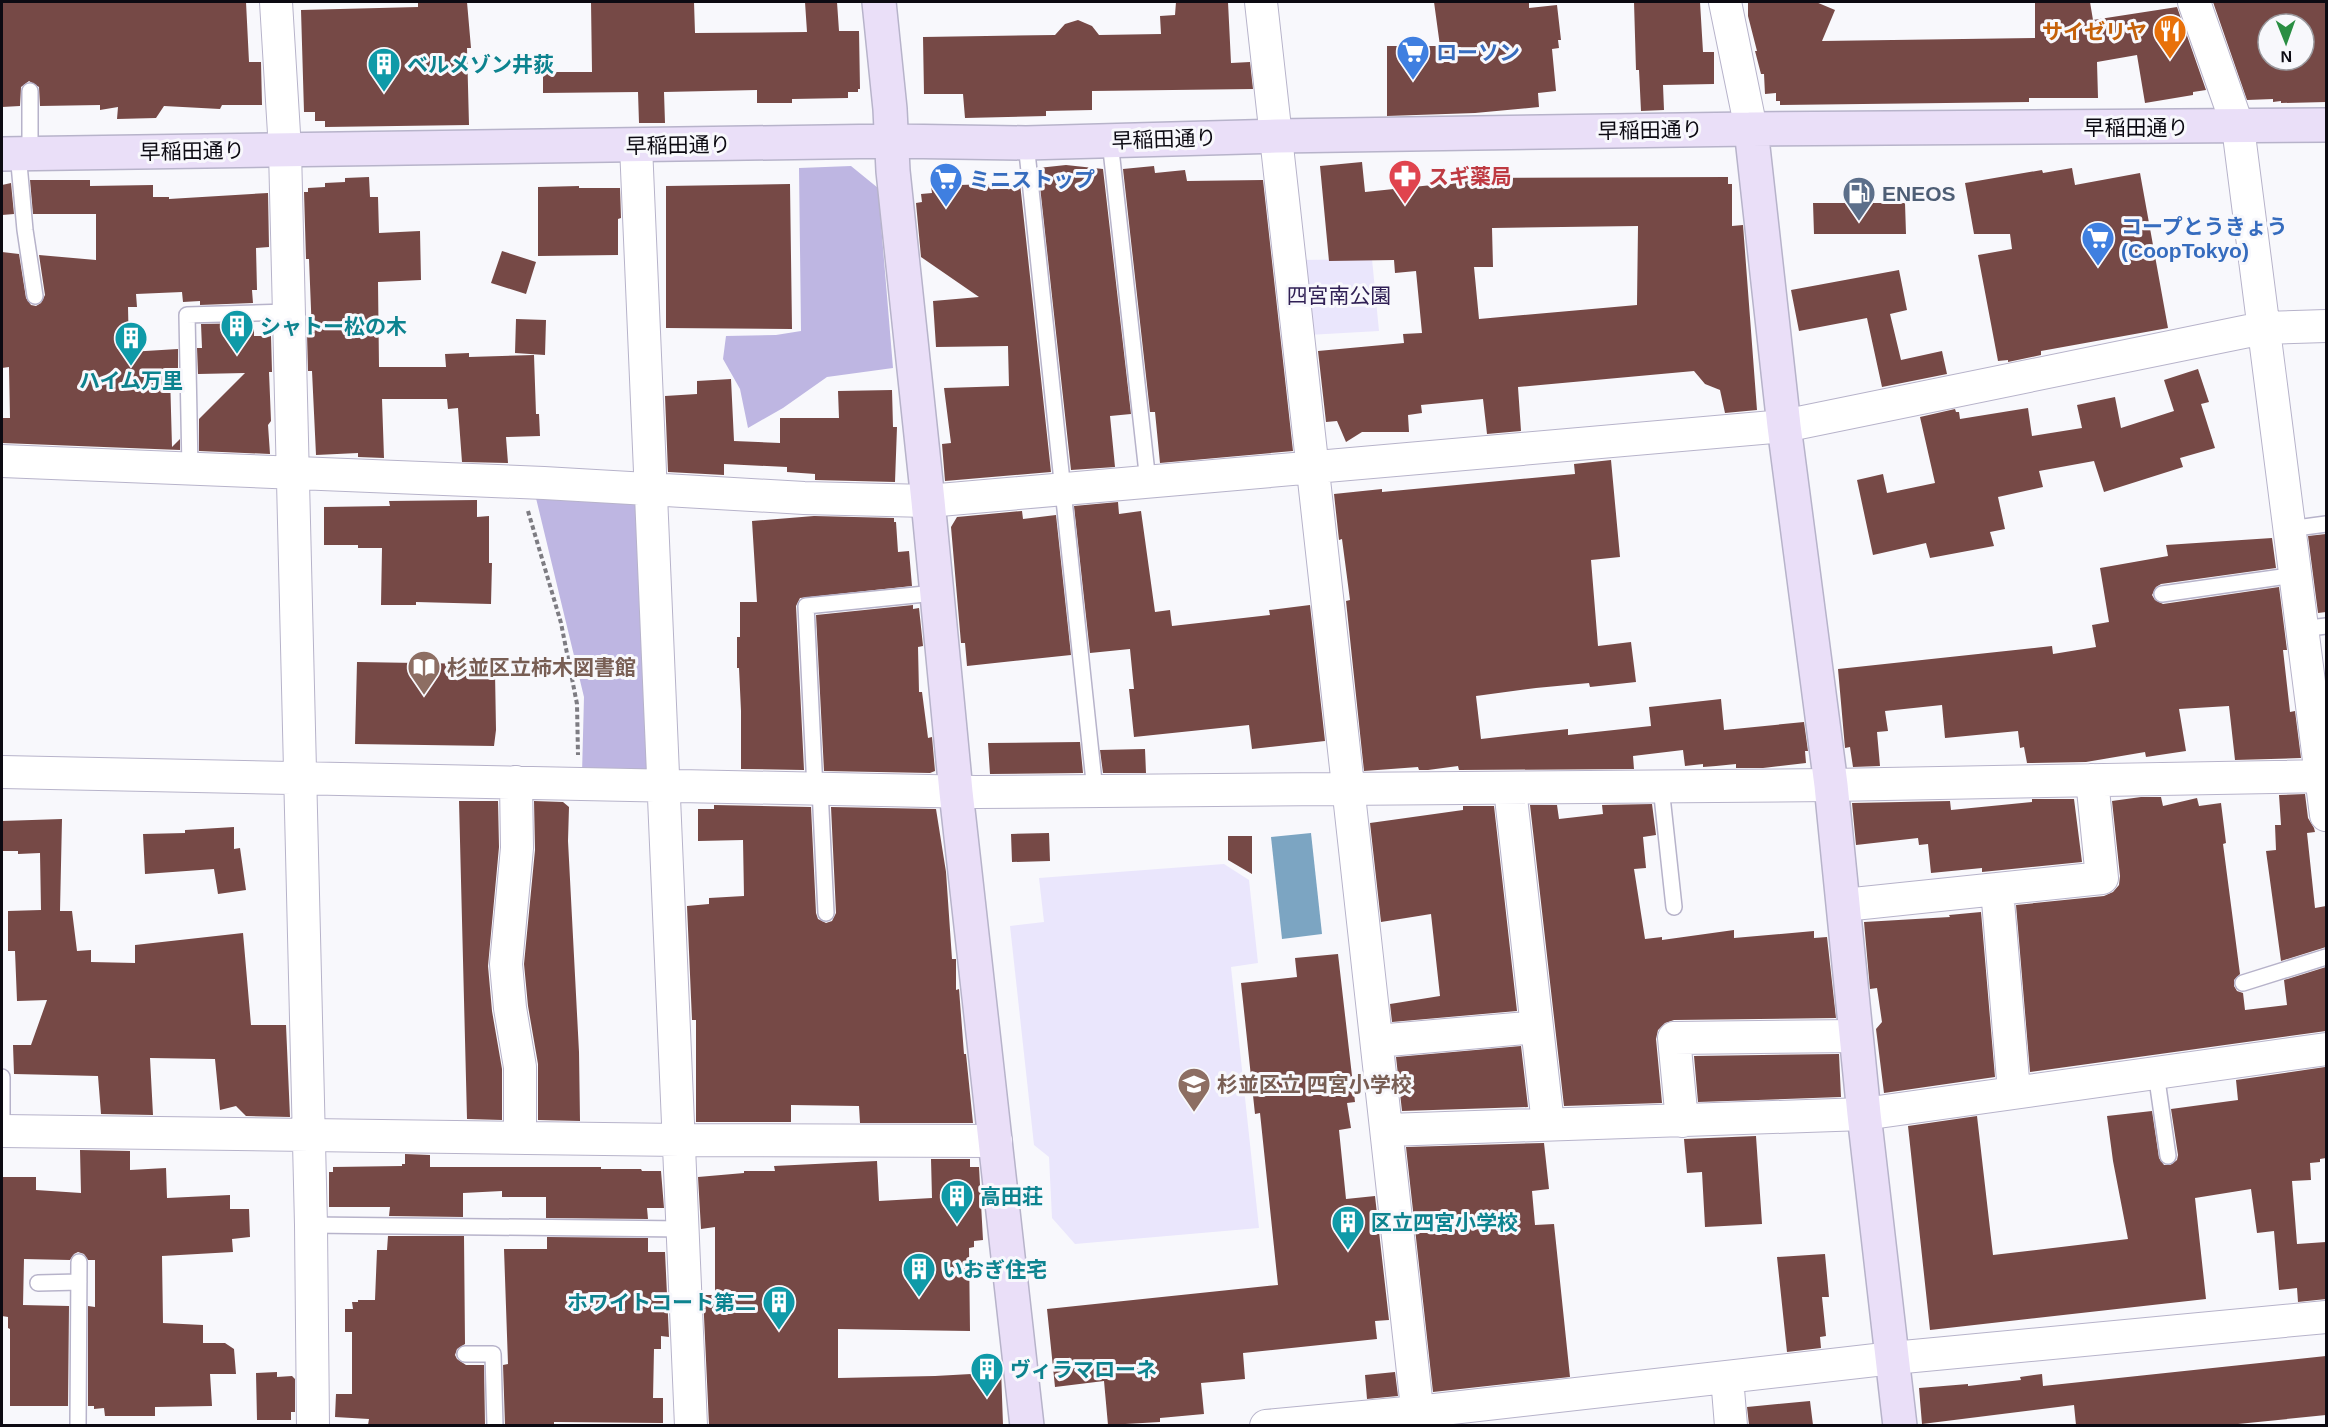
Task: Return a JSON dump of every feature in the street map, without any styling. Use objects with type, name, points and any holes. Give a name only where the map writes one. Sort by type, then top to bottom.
[{"type":"street","points":[[276,2],[285,150],[311,1225],[313,1425]]},
{"type":"street","points":[[879,2],[892,141],[892,171],[928,501],[935,593],[1026,1425]]},
{"type":"street","points":[[1261,2],[1418,1418]]},
{"type":"street","points":[[1725,2],[1751,129],[1784,426],[1831,785],[1864,1114],[1900,1425]]},
{"type":"street","points":[[2194,2],[2238,127],[2295,575],[2314,628],[2326,814]]},
{"type":"street","name":"早稲田通り","points":[[16,154],[892,141],[1026,143],[1277,136],[1751,129],[2326,125]]},
{"type":"street","points":[[636,146],[692,1425]]},
{"type":"street","points":[[2,461],[651,488],[804,498],[928,501],[1784,426],[2263,328],[2326,326]]},
{"type":"street","points":[[2,772],[956,792],[1349,791],[2324,777]]},
{"type":"street","points":[[1844,905],[2102,878],[2092,780]]},
{"type":"street","points":[[516,782],[517,848],[506,964],[510,1008],[520,1067],[520,1137]]},
{"type":"street","points":[[1510,789],[1548,1124]]},
{"type":"street","points":[[1997,889],[2014,1092]]},
{"type":"street","points":[[1377,1041],[1537,1027]]},
{"type":"street","points":[[1682,1120],[1674,1038],[1856,1036]]},
{"type":"street","points":[[1387,1130],[1864,1114],[2326,1049]]},
{"type":"street","points":[[2,1131],[680,1140],[996,1141]]},
{"type":"street","points":[[1266,1425],[1418,1418],[1727,1377],[1893,1358],[2326,1317]]},
{"type":"street","points":[[1727,1377],[1731,1425]]},
{"type":"lane","points":[[30,91],[16,154],[35,296]]},
{"type":"lane","points":[[1110,141],[1148,482]]},
{"type":"lane","points":[[1026,143],[1095,791]]},
{"type":"lane","points":[[190,469],[187,315],[288,312]]},
{"type":"lane","points":[[2289,529],[2326,524]]},
{"type":"lane","points":[[2162,594],[2295,575]]},
{"type":"lane","points":[[826,913],[806,606],[935,593]]},
{"type":"lane","points":[[1661,787],[1674,907]]},
{"type":"lane","points":[[2243,982],[2326,957]]},
{"type":"lane","points":[[2156,1073],[2168,1156]]},
{"type":"lane","points":[[2,1077],[2,1131]]},
{"type":"lane","points":[[311,1225],[683,1229]]},
{"type":"lane","points":[[78,1425],[80,1262]]},
{"type":"lane","points":[[38,1283],[80,1282]]},
{"type":"lane","points":[[465,1354],[493,1354],[495,1425]]},
{"type":"path","points":[[519,482],[561,623],[578,704],[578,784]]},
{"type":"green space","name":"四宮南公園","points":[[1372,259],[1379,331],[1308,335],[1299,260]]},
{"type":"green space","points":[[1224,864],[1249,880],[1258,963],[1231,967],[1259,1228],[1075,1244],[1052,1218],[1049,1157],[1034,1145],[1010,926],[1044,922],[1039,878]]},
{"type":"shaded area","points":[[851,166],[878,188],[893,368],[827,377],[783,408],[748,428],[740,389],[723,359],[726,336],[776,335],[801,331],[799,168]]},
{"type":"shaded area","points":[[535,494],[631,500],[636,507],[648,776],[582,774],[584,697]]},
{"type":"water","points":[[1311,833],[1322,934],[1282,939],[1271,837]]},
{"type":"building","points":[[2,2],[246,2],[249,62],[261,62],[262,105],[222,105],[220,109],[164,106],[156,118],[117,119],[118,107],[100,110],[100,105],[40,106],[39,87],[29,81],[21,87],[20,106],[2,107]]},
{"type":"building","points":[[418,2],[467,2],[471,48],[467,48],[469,125],[325,127],[325,121],[315,121],[315,112],[304,112],[301,10],[418,7]]},
{"type":"building","points":[[591,2],[694,2],[695,33],[807,32],[805,2],[837,2],[839,31],[859,31],[860,89],[858,92],[848,92],[848,98],[792,99],[792,103],[757,103],[757,90],[664,92],[665,123],[639,123],[638,92],[543,93],[543,72],[592,72]]},
{"type":"building","points":[[1176,2],[1228,2],[1231,63],[1250,62],[1253,89],[1092,91],[1092,110],[1046,111],[1046,116],[965,118],[963,94],[924,94],[923,37],[1055,35],[1065,24],[1078,20],[1092,26],[1099,35],[1161,34],[1160,16],[1175,15]]},
{"type":"building","points":[[1434,2],[1529,2],[1529,8],[1557,5],[1561,40],[1558,40],[1559,48],[1552,49],[1556,91],[1538,93],[1539,107],[1475,113],[1387,116],[1387,46],[1440,46]]},
{"type":"building","points":[[1634,2],[1700,2],[1703,52],[1714,52],[1714,84],[1663,85],[1664,110],[1641,111],[1639,70],[1636,70]]},
{"type":"building","points":[[1748,2],[1816,2],[1835,10],[1822,41],[2035,38],[2035,2],[2090,2],[2093,20],[2177,7],[2206,90],[2193,92],[2193,95],[2145,103],[2137,55],[2097,62],[2098,98],[2029,98],[2029,102],[1780,105],[1780,101],[1776,101],[1776,93],[1765,94],[1764,74],[1761,74],[1755,51],[1757,51],[1748,16]]},
{"type":"building","points":[[2213,2],[2325,2],[2326,102],[2281,103],[2281,101],[2273,102],[2273,99],[2247,100]]},
{"type":"building","points":[[1362,162],[1365,192],[1461,182],[1461,178],[1728,177],[1728,184],[1732,184],[1732,226],[1743,225],[1757,410],[1725,413],[1720,390],[1705,384],[1694,371],[1518,387],[1521,431],[1487,434],[1483,399],[1421,405],[1422,413],[1408,415],[1409,432],[1362,432],[1346,442],[1337,421],[1326,422],[1318,351],[1404,343],[1403,334],[1422,333],[1416,271],[1395,273],[1394,260],[1329,261],[1320,166]],"holes":[[[1638,226],[1637,305],[1479,319],[1474,267],[1493,267],[1492,228]]]},
{"type":"building","points":[[1066,165],[1103,169],[1131,414],[1110,416],[1115,467],[1071,470],[1038,168]]},
{"type":"building","points":[[1154,166],[1155,173],[1185,170],[1187,181],[1263,180],[1293,451],[1160,463],[1155,412],[1150,412],[1123,169]]},
{"type":"building","points":[[2072,168],[2075,185],[2140,173],[2168,328],[2041,351],[2041,355],[2008,362],[2008,360],[1998,361],[1978,255],[2012,249],[2010,234],[1974,234],[1965,183],[2042,170],[2043,173]]},
{"type":"building","points":[[369,177],[370,197],[378,197],[379,233],[420,231],[421,280],[378,282],[379,367],[446,367],[445,354],[469,353],[469,357],[534,355],[536,414],[539,414],[540,436],[506,437],[508,463],[462,462],[458,408],[448,409],[447,399],[382,399],[384,458],[358,457],[358,453],[316,455],[312,371],[308,371],[307,334],[312,334],[304,192],[308,192],[308,188],[325,187],[325,183],[345,182],[345,178]]},
{"type":"building","points":[[30,180],[90,180],[90,186],[153,185],[153,197],[169,197],[169,199],[268,193],[269,247],[256,248],[257,290],[252,290],[253,303],[200,305],[200,301],[183,302],[182,292],[136,294],[137,307],[128,307],[129,352],[178,349],[178,375],[170,375],[172,447],[180,439],[180,450],[2,443],[2,418],[10,418],[9,367],[2,368],[2,252],[19,254],[26,298],[31,305],[36,306],[41,303],[45,295],[39,255],[96,260],[96,214],[33,214]]},
{"type":"building","points":[[11,183],[14,214],[2,215],[2,185]]},
{"type":"building","points":[[1020,183],[1051,472],[945,481],[942,444],[951,443],[944,388],[1009,386],[1008,346],[936,347],[933,301],[979,297],[921,257],[916,203],[922,202],[921,194],[932,193],[931,186]]},
{"type":"building","points":[[790,184],[792,329],[666,328],[666,186]]},
{"type":"building","points":[[579,186],[579,188],[620,188],[621,218],[618,219],[618,255],[538,256],[538,187]]},
{"type":"building","points":[[1813,203],[1905,203],[1906,234],[1814,234]]},
{"type":"building","points":[[502,251],[536,262],[526,294],[491,283]]},
{"type":"building","points":[[1899,270],[1907,310],[1890,314],[1901,360],[1942,351],[1947,374],[1882,387],[1867,318],[1799,331],[1791,290]]},
{"type":"building","points":[[516,319],[546,320],[545,355],[515,353]]},
{"type":"building","points":[[254,323],[254,336],[271,336],[272,372],[269,372],[271,421],[268,425],[270,454],[199,451],[199,419],[245,373],[198,374],[197,348],[202,348],[201,324]]},
{"type":"building","points":[[2198,369],[2209,402],[2201,404],[2215,448],[2180,458],[2183,467],[2104,492],[2094,461],[2039,471],[2043,487],[1998,497],[2005,529],[1990,532],[1994,546],[1930,558],[1926,543],[1873,555],[1857,480],[1883,474],[1887,493],[1935,483],[1920,417],[1955,409],[1959,412],[1960,419],[2028,408],[2032,436],[2082,428],[2077,405],[2115,397],[2121,428],[2174,411],[2164,380]]},
{"type":"building","points":[[731,379],[734,441],[780,443],[780,418],[839,418],[838,391],[892,390],[893,427],[897,427],[895,482],[815,480],[815,474],[787,472],[787,467],[724,464],[724,475],[668,472],[665,396],[697,394],[697,381]]},
{"type":"building","points":[[1611,460],[1620,557],[1591,560],[1598,646],[1631,642],[1636,682],[1590,687],[1589,683],[1476,696],[1481,739],[1568,729],[1568,735],[1651,726],[1649,707],[1721,699],[1724,730],[1804,722],[1808,751],[1805,751],[1806,763],[1763,768],[1736,768],[1736,764],[1685,766],[1683,750],[1633,756],[1634,769],[1459,770],[1458,766],[1428,770],[1419,770],[1418,767],[1364,771],[1346,601],[1350,600],[1342,539],[1339,540],[1334,494],[1382,489],[1382,492],[1575,474],[1574,464]]},
{"type":"building","points":[[477,500],[477,517],[489,516],[489,563],[492,563],[491,604],[416,602],[416,605],[381,605],[382,548],[324,545],[324,507],[390,506],[389,501]]},
{"type":"building","points":[[1118,502],[1119,514],[1141,511],[1155,612],[1170,610],[1172,626],[1270,615],[1269,610],[1310,605],[1325,741],[1252,749],[1249,725],[1134,737],[1129,689],[1134,689],[1130,649],[1090,653],[1074,506]]},
{"type":"building","points":[[1022,511],[1023,519],[1056,515],[1071,655],[967,666],[965,643],[961,643],[951,527],[957,517]]},
{"type":"building","points":[[814,516],[894,518],[898,552],[909,551],[912,586],[800,598],[796,606],[804,770],[741,769],[737,637],[740,637],[740,602],[757,602],[752,521]]},
{"type":"building","points":[[2326,534],[2326,612],[2318,613],[2308,536]]},
{"type":"building","points":[[2272,538],[2276,568],[2161,584],[2156,587],[2152,595],[2155,600],[2163,604],[2279,587],[2287,650],[2283,650],[2290,712],[2295,711],[2301,758],[2235,760],[2229,706],[2179,709],[2186,751],[2146,757],[2145,752],[2086,762],[2027,763],[2024,747],[2020,748],[2018,731],[1945,738],[1942,705],[1885,711],[1888,731],[1877,732],[1880,766],[1853,767],[1850,747],[1845,748],[1838,669],[2052,646],[2053,654],[2096,647],[2092,625],[2109,622],[2100,568],[2168,556],[2166,545]]},
{"type":"building","points":[[913,605],[913,609],[919,608],[923,646],[918,647],[919,692],[922,692],[928,738],[932,737],[935,771],[930,773],[824,771],[816,615]]},
{"type":"building","points":[[357,662],[479,664],[479,672],[495,672],[494,746],[355,744]]},
{"type":"building","points":[[1080,742],[1083,773],[990,774],[988,743]]},
{"type":"building","points":[[1145,749],[1146,773],[1103,773],[1100,750]]},
{"type":"building","points":[[2305,794],[2308,818],[2315,832],[2307,833],[2315,908],[2326,906],[2326,947],[2281,961],[2266,851],[2276,850],[2275,825],[2281,825],[2279,795]]},
{"type":"building","points":[[2161,797],[2163,806],[2197,798],[2199,806],[2221,803],[2226,843],[2223,844],[2240,974],[2234,980],[2234,986],[2237,991],[2243,993],[2245,1010],[2287,1005],[2284,980],[2326,967],[2326,1031],[2030,1072],[2016,905],[2104,896],[2113,892],[2119,885],[2120,876],[2112,801]]},
{"type":"building","points":[[2032,799],[2074,799],[2082,862],[1982,872],[1982,868],[1931,873],[1928,844],[1919,845],[1918,838],[1856,845],[1852,803],[1950,801],[1951,810],[2032,802]]},
{"type":"building","points":[[459,801],[498,801],[499,847],[488,966],[492,1011],[502,1069],[502,1120],[467,1119]]},
{"type":"building","points":[[534,801],[563,802],[569,807],[568,841],[579,1052],[580,1121],[538,1120],[538,1064],[528,1006],[524,964],[535,850]]},
{"type":"building","points":[[1652,804],[1656,835],[1643,837],[1646,868],[1634,869],[1645,939],[1662,937],[1662,940],[1734,930],[1734,938],[1814,931],[1814,938],[1827,937],[1836,1018],[1674,1020],[1665,1023],[1658,1030],[1656,1039],[1662,1103],[1564,1106],[1530,805],[1557,805],[1559,819],[1603,814],[1602,805]]},
{"type":"building","points":[[714,805],[811,807],[816,913],[818,919],[826,923],[832,921],[836,913],[831,807],[936,809],[946,872],[952,959],[956,959],[956,990],[959,989],[973,1123],[860,1123],[859,1106],[791,1105],[791,1122],[696,1122],[696,1020],[692,1020],[687,906],[709,904],[709,898],[744,896],[743,840],[698,841],[698,809],[714,809]]},
{"type":"building","points":[[1463,806],[1494,806],[1517,1011],[1392,1022],[1390,1004],[1440,996],[1431,914],[1381,922],[1370,823],[1463,810]]},
{"type":"building","points":[[62,819],[60,911],[72,911],[77,951],[91,950],[91,962],[135,963],[135,945],[243,933],[251,1025],[286,1025],[290,1117],[246,1116],[236,1106],[220,1110],[215,1059],[150,1058],[153,1115],[101,1114],[98,1076],[14,1074],[13,1045],[31,1045],[47,1000],[17,1001],[15,951],[8,951],[8,911],[41,910],[40,853],[18,854],[18,851],[2,851],[2,821]]},
{"type":"building","points":[[234,827],[234,849],[240,848],[246,890],[218,894],[214,869],[145,874],[143,834],[185,833],[185,830]]},
{"type":"building","points":[[1049,833],[1050,861],[1012,862],[1011,834]]},
{"type":"building","points":[[1228,836],[1252,836],[1252,874],[1228,860]]},
{"type":"building","points":[[1981,912],[1995,1077],[1884,1093],[1876,1029],[1882,1022],[1877,988],[1870,989],[1864,922],[1950,917],[1949,915]]},
{"type":"building","points":[[1338,954],[1355,1102],[1347,1103],[1351,1128],[1339,1130],[1346,1199],[1375,1196],[1389,1320],[1375,1321],[1377,1339],[1243,1353],[1245,1379],[1201,1383],[1204,1414],[1160,1418],[1160,1422],[1108,1425],[1104,1381],[1055,1387],[1047,1309],[1278,1285],[1260,1113],[1255,1114],[1241,983],[1297,977],[1295,958]]},
{"type":"building","points":[[1521,1046],[1528,1107],[1402,1111],[1396,1057]]},
{"type":"building","points":[[1839,1054],[1841,1097],[1698,1102],[1694,1056]]},
{"type":"building","points":[[2325,1067],[2326,1158],[2320,1159],[2320,1162],[2310,1163],[2311,1180],[2292,1181],[2297,1244],[2326,1242],[2326,1299],[2298,1302],[2297,1288],[2279,1290],[2274,1231],[2257,1233],[2251,1189],[2195,1198],[2206,1299],[1930,1330],[1908,1126],[1977,1116],[1993,1255],[2128,1239],[2107,1116],[2152,1111],[2159,1158],[2164,1165],[2170,1165],[2177,1160],[2178,1155],[2171,1109],[2238,1100],[2236,1080]]},
{"type":"building","points":[[1756,1136],[1762,1224],[1705,1227],[1702,1172],[1687,1173],[1684,1139]]},
{"type":"building","points":[[1544,1143],[1549,1189],[1532,1191],[1535,1225],[1554,1224],[1570,1377],[1433,1392],[1406,1147]]},
{"type":"building","points":[[80,1150],[130,1151],[130,1170],[166,1168],[167,1198],[230,1195],[230,1209],[249,1209],[250,1237],[232,1239],[233,1252],[162,1256],[163,1323],[203,1325],[203,1343],[225,1343],[234,1349],[236,1374],[210,1374],[212,1406],[155,1407],[155,1416],[105,1416],[104,1408],[94,1409],[94,1406],[88,1406],[88,1306],[95,1307],[95,1260],[88,1260],[84,1254],[78,1252],[70,1260],[24,1259],[23,1305],[69,1306],[68,1406],[10,1406],[10,1329],[8,1328],[8,1317],[2,1316],[2,1177],[36,1177],[36,1190],[81,1193]]},
{"type":"building","points":[[405,1154],[430,1155],[430,1167],[601,1167],[601,1169],[661,1171],[664,1208],[647,1208],[648,1219],[546,1218],[546,1197],[502,1197],[502,1191],[463,1193],[463,1217],[389,1216],[390,1207],[329,1207],[329,1172],[333,1172],[333,1167],[402,1166],[405,1164]]},
{"type":"building","points":[[931,1159],[970,1159],[970,1167],[979,1167],[983,1240],[974,1241],[974,1247],[969,1248],[970,1331],[838,1329],[838,1378],[935,1376],[971,1374],[971,1370],[1001,1369],[1003,1425],[709,1425],[703,1295],[715,1295],[715,1227],[701,1229],[698,1177],[744,1173],[744,1171],[775,1171],[774,1166],[877,1161],[879,1201],[932,1198]]},
{"type":"building","points":[[388,1236],[464,1236],[465,1344],[457,1349],[455,1355],[466,1365],[484,1365],[485,1425],[368,1425],[369,1419],[335,1417],[336,1394],[352,1394],[352,1332],[345,1332],[345,1309],[353,1309],[352,1302],[358,1302],[358,1300],[375,1300],[377,1250],[387,1250]]},
{"type":"building","points":[[547,1237],[648,1238],[648,1252],[665,1252],[669,1337],[661,1336],[661,1349],[654,1349],[653,1398],[663,1398],[663,1423],[554,1422],[554,1425],[505,1425],[503,1365],[508,1364],[504,1249],[547,1249]]},
{"type":"building","points":[[1825,1254],[1829,1297],[1822,1297],[1826,1336],[1820,1337],[1821,1348],[1787,1352],[1777,1257]]},
{"type":"building","points":[[2326,1356],[2326,1415],[2228,1425],[2076,1425],[2074,1405],[1922,1424],[1919,1388],[1968,1384],[1968,1386],[2021,1380],[2020,1377],[2042,1374],[2043,1386]]},
{"type":"building","points":[[277,1372],[277,1377],[292,1376],[295,1379],[295,1412],[291,1412],[291,1420],[257,1420],[256,1373]]},
{"type":"building","points":[[1395,1372],[1398,1396],[1367,1399],[1365,1375]]},
{"type":"building","points":[[1810,1401],[1813,1425],[1749,1425],[1747,1407]]},
{"type":"place","name":"サイゼリヤ","points":[[2170,60]]},
{"type":"place","name":"ローソン","points":[[1413,81]]},
{"type":"place","name":"ベルメゾン井荻","points":[[384,93]]},
{"type":"place","name":"スギ薬局","points":[[1405,205]]},
{"type":"place","name":"ミニストップ","points":[[946,208]]},
{"type":"place","name":"ENEOS","points":[[1859,222]]},
{"type":"place","name":"コープとうきょう (CoopTokyo)","points":[[2098,267]]},
{"type":"place","name":"シャトー松の木","points":[[237,355]]},
{"type":"place","name":"ハイム万里","points":[[131,367]]},
{"type":"place","name":"杉並区立柿木図書館","points":[[424,696]]},
{"type":"place","name":"杉並区立 四宮小学校","points":[[1194,1113]]},
{"type":"place","name":"高田荘","points":[[957,1225]]},
{"type":"place","name":"区立四宮小学校","points":[[1348,1251]]},
{"type":"place","name":"いおぎ住宅","points":[[919,1298]]},
{"type":"place","name":"ホワイトコート第二","points":[[779,1331]]},
{"type":"place","name":"ヴィラマローネ","points":[[987,1398]]}]
